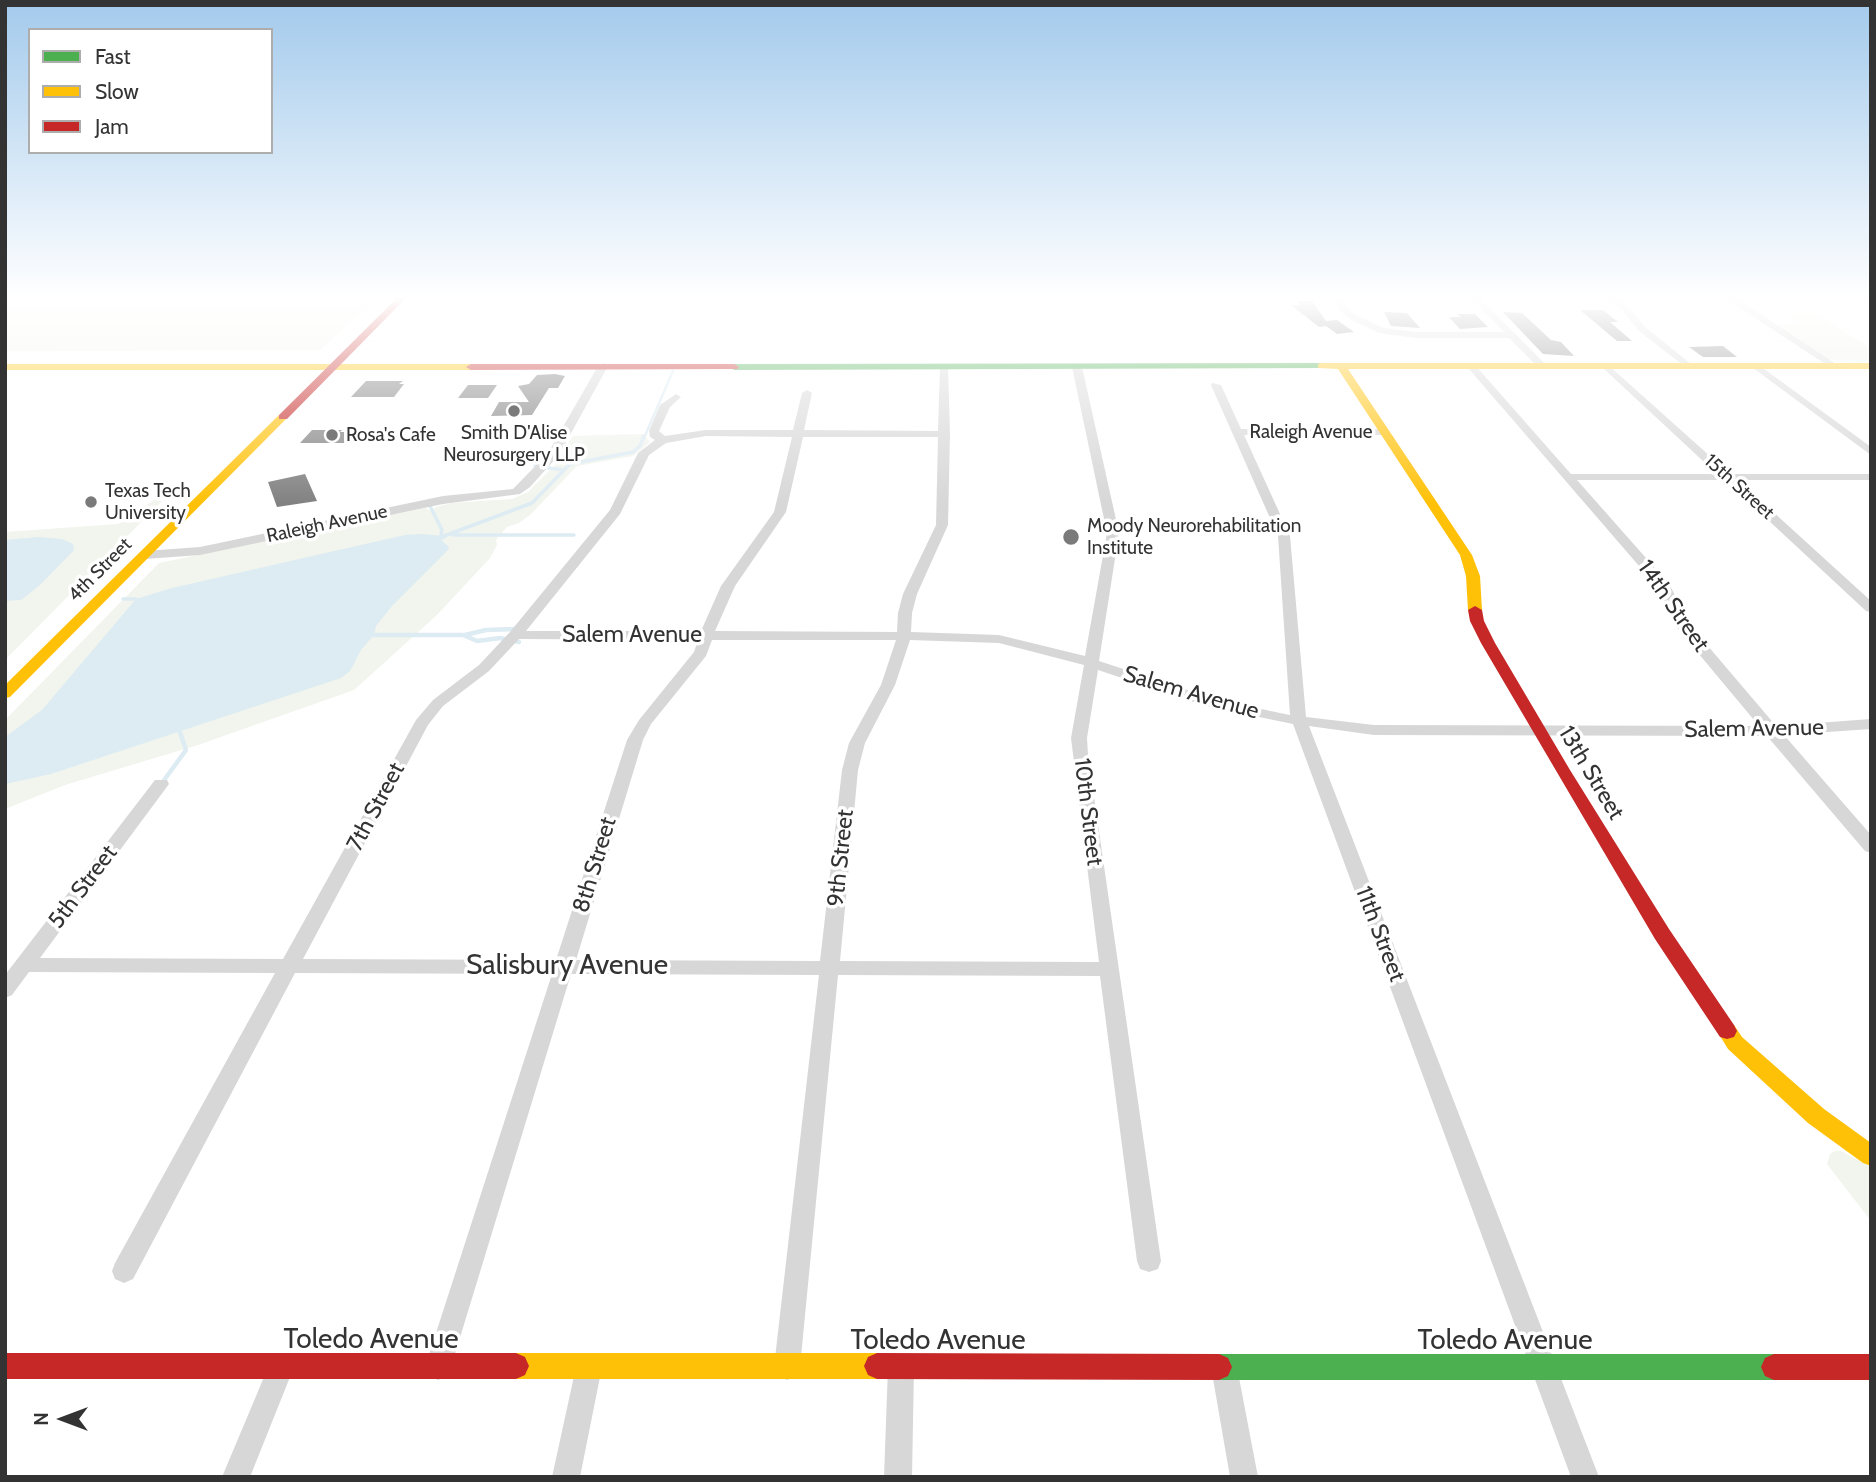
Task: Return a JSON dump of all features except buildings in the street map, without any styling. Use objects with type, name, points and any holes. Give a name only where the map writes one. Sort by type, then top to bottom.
[{"type":"main road","name":"4th Street","points":[[5,694],[334,366]]},
{"type":"main road","points":[[5,367],[1871,366]]},
{"type":"main road","name":"13th Street","points":[[1342,367],[1466,555],[1473,576],[1472,592],[1477,621],[1662,934],[1735,1043],[1816,1116],[1871,1156]]},
{"type":"main road","name":"Toledo Avenue","points":[[5,1366],[1544,1367],[1869,1370]]},
{"type":"street","name":"Raleigh Avenue","points":[[145,555],[200,551],[443,500],[510,494],[526,485],[553,455],[603,366]]},
{"type":"street","points":[[1756,366],[1871,452]]},
{"type":"street","name":"9th Street","points":[[786,1367],[850,770],[857,743],[888,685],[904,636],[905,613],[910,594],[942,525],[945,367]]},
{"type":"street","name":"10th Street","points":[[1077,367],[1113,533],[1080,747],[1149,1261]]},
{"type":"street","name":"14th Street","points":[[1472,367],[1664,587],[1678,620],[1871,847]]},
{"type":"street","name":"15th Street","points":[[1607,367],[1871,608]]},
{"type":"street","name":"11th Street","points":[[1216,385],[1284,536],[1295,703],[1299,721],[1585,1477]]},
{"type":"street","name":"8th Street","points":[[438,1367],[635,740],[645,723],[701,653],[728,586],[780,512],[807,393]]},
{"type":"street","points":[[676,397],[665,405],[654,430],[654,435],[663,440],[706,433],[945,434]]},
{"type":"street","name":"Raleigh Avenue","points":[[1238,432],[1384,432]]},
{"type":"street","name":"7th Street","points":[[124,1271],[429,711],[484,668],[515,635],[621,504],[644,453],[663,440]]},
{"type":"street","points":[[1569,477],[1871,477]]},
{"type":"street","name":"Salem Avenue","points":[[515,635],[904,636],[999,639],[1034,645],[1211,703],[1299,721],[1374,730],[1772,731],[1871,724]]},
{"type":"street","name":"5th Street","points":[[5,990],[161,784]]},
{"type":"street","name":"Salisbury Avenue","points":[[25,965],[1109,968]]},
{"type":"street","points":[[236,1477],[281,1367]]},
{"type":"street","points":[[566,1477],[589,1367]]},
{"type":"street","points":[[898,1477],[901,1367]]},
{"type":"street","points":[[1224,1367],[1244,1477]]},
{"type":"shaded area","points":[[643,434],[650,442],[633,456],[577,466],[531,514],[519,523],[507,527],[496,540],[497,545],[490,558],[437,615],[354,690],[198,745],[65,785],[5,809],[5,720],[159,563],[425,508],[431,511],[452,503],[512,499],[528,492],[550,470],[556,468],[554,466],[573,436]]},
{"type":"shaded area","points":[[154,500],[162,501],[5,660],[5,532],[118,524]]},
{"type":"shaded area","points":[[405,535],[444,536],[446,538],[441,540],[449,547],[448,550],[392,606],[376,626],[374,635],[361,650],[350,671],[341,678],[51,774],[5,784],[5,737],[42,710],[136,599],[172,588],[330,552]]},
{"type":"shaded area","points":[[38,537],[62,539],[73,544],[74,550],[40,585],[21,600],[5,601],[5,540]]},
{"type":"shaded area","points":[[1841,1151],[1871,1167],[1871,1221],[1827,1164],[1830,1154]]},
{"type":"waterway","points":[[644,438],[673,371]]},
{"type":"waterway","points":[[444,536],[532,503],[570,464],[633,452],[640,446],[644,436]]},
{"type":"waterway","points":[[535,466],[564,470]]},
{"type":"waterway","points":[[429,504],[442,530],[441,535]]},
{"type":"waterway","points":[[453,535],[574,535]]},
{"type":"waterway","points":[[123,599],[136,599]]},
{"type":"waterway","points":[[465,635],[486,630],[515,629]]},
{"type":"waterway","points":[[374,635],[463,635],[477,641],[500,638],[519,642]]},
{"type":"waterway","points":[[162,783],[186,750],[180,732]]},
{"type":"traffic: fast","points":[[734,367],[1321,366]]},
{"type":"traffic: fast","points":[[1219,1367],[1774,1367]]},
{"type":"traffic: slow","points":[[1321,366],[1871,366]]},
{"type":"traffic: slow","points":[[5,367],[471,367]]},
{"type":"traffic: slow","points":[[1342,367],[1466,555],[1473,576],[1475,610]]},
{"type":"traffic: slow","points":[[5,694],[283,417]]},
{"type":"traffic: slow","points":[[1727,1031],[1735,1043],[1816,1116],[1871,1156]]},
{"type":"traffic: slow","points":[[516,1366],[877,1366]]},
{"type":"traffic: jam","points":[[283,417],[335,365]]},
{"type":"traffic: jam","points":[[471,367],[734,367]]},
{"type":"traffic: jam","points":[[1475,610],[1477,621],[1488,643],[1562,770],[1662,934],[1727,1031]]},
{"type":"traffic: jam","points":[[5,1366],[516,1366]]},
{"type":"traffic: jam","points":[[877,1366],[1219,1367]]},
{"type":"traffic: jam","points":[[1774,1367],[1871,1367]]},
{"type":"place","name":"Smith D'Alise Neurosurgery LLP","points":[[514,411]]},
{"type":"place","name":"Rosa's Cafe","points":[[332,435]]},
{"type":"place","name":"Texas Tech University","points":[[91,502]]},
{"type":"place","name":"Moody Neurorehabilitation Institute","points":[[1071,537]]}]
